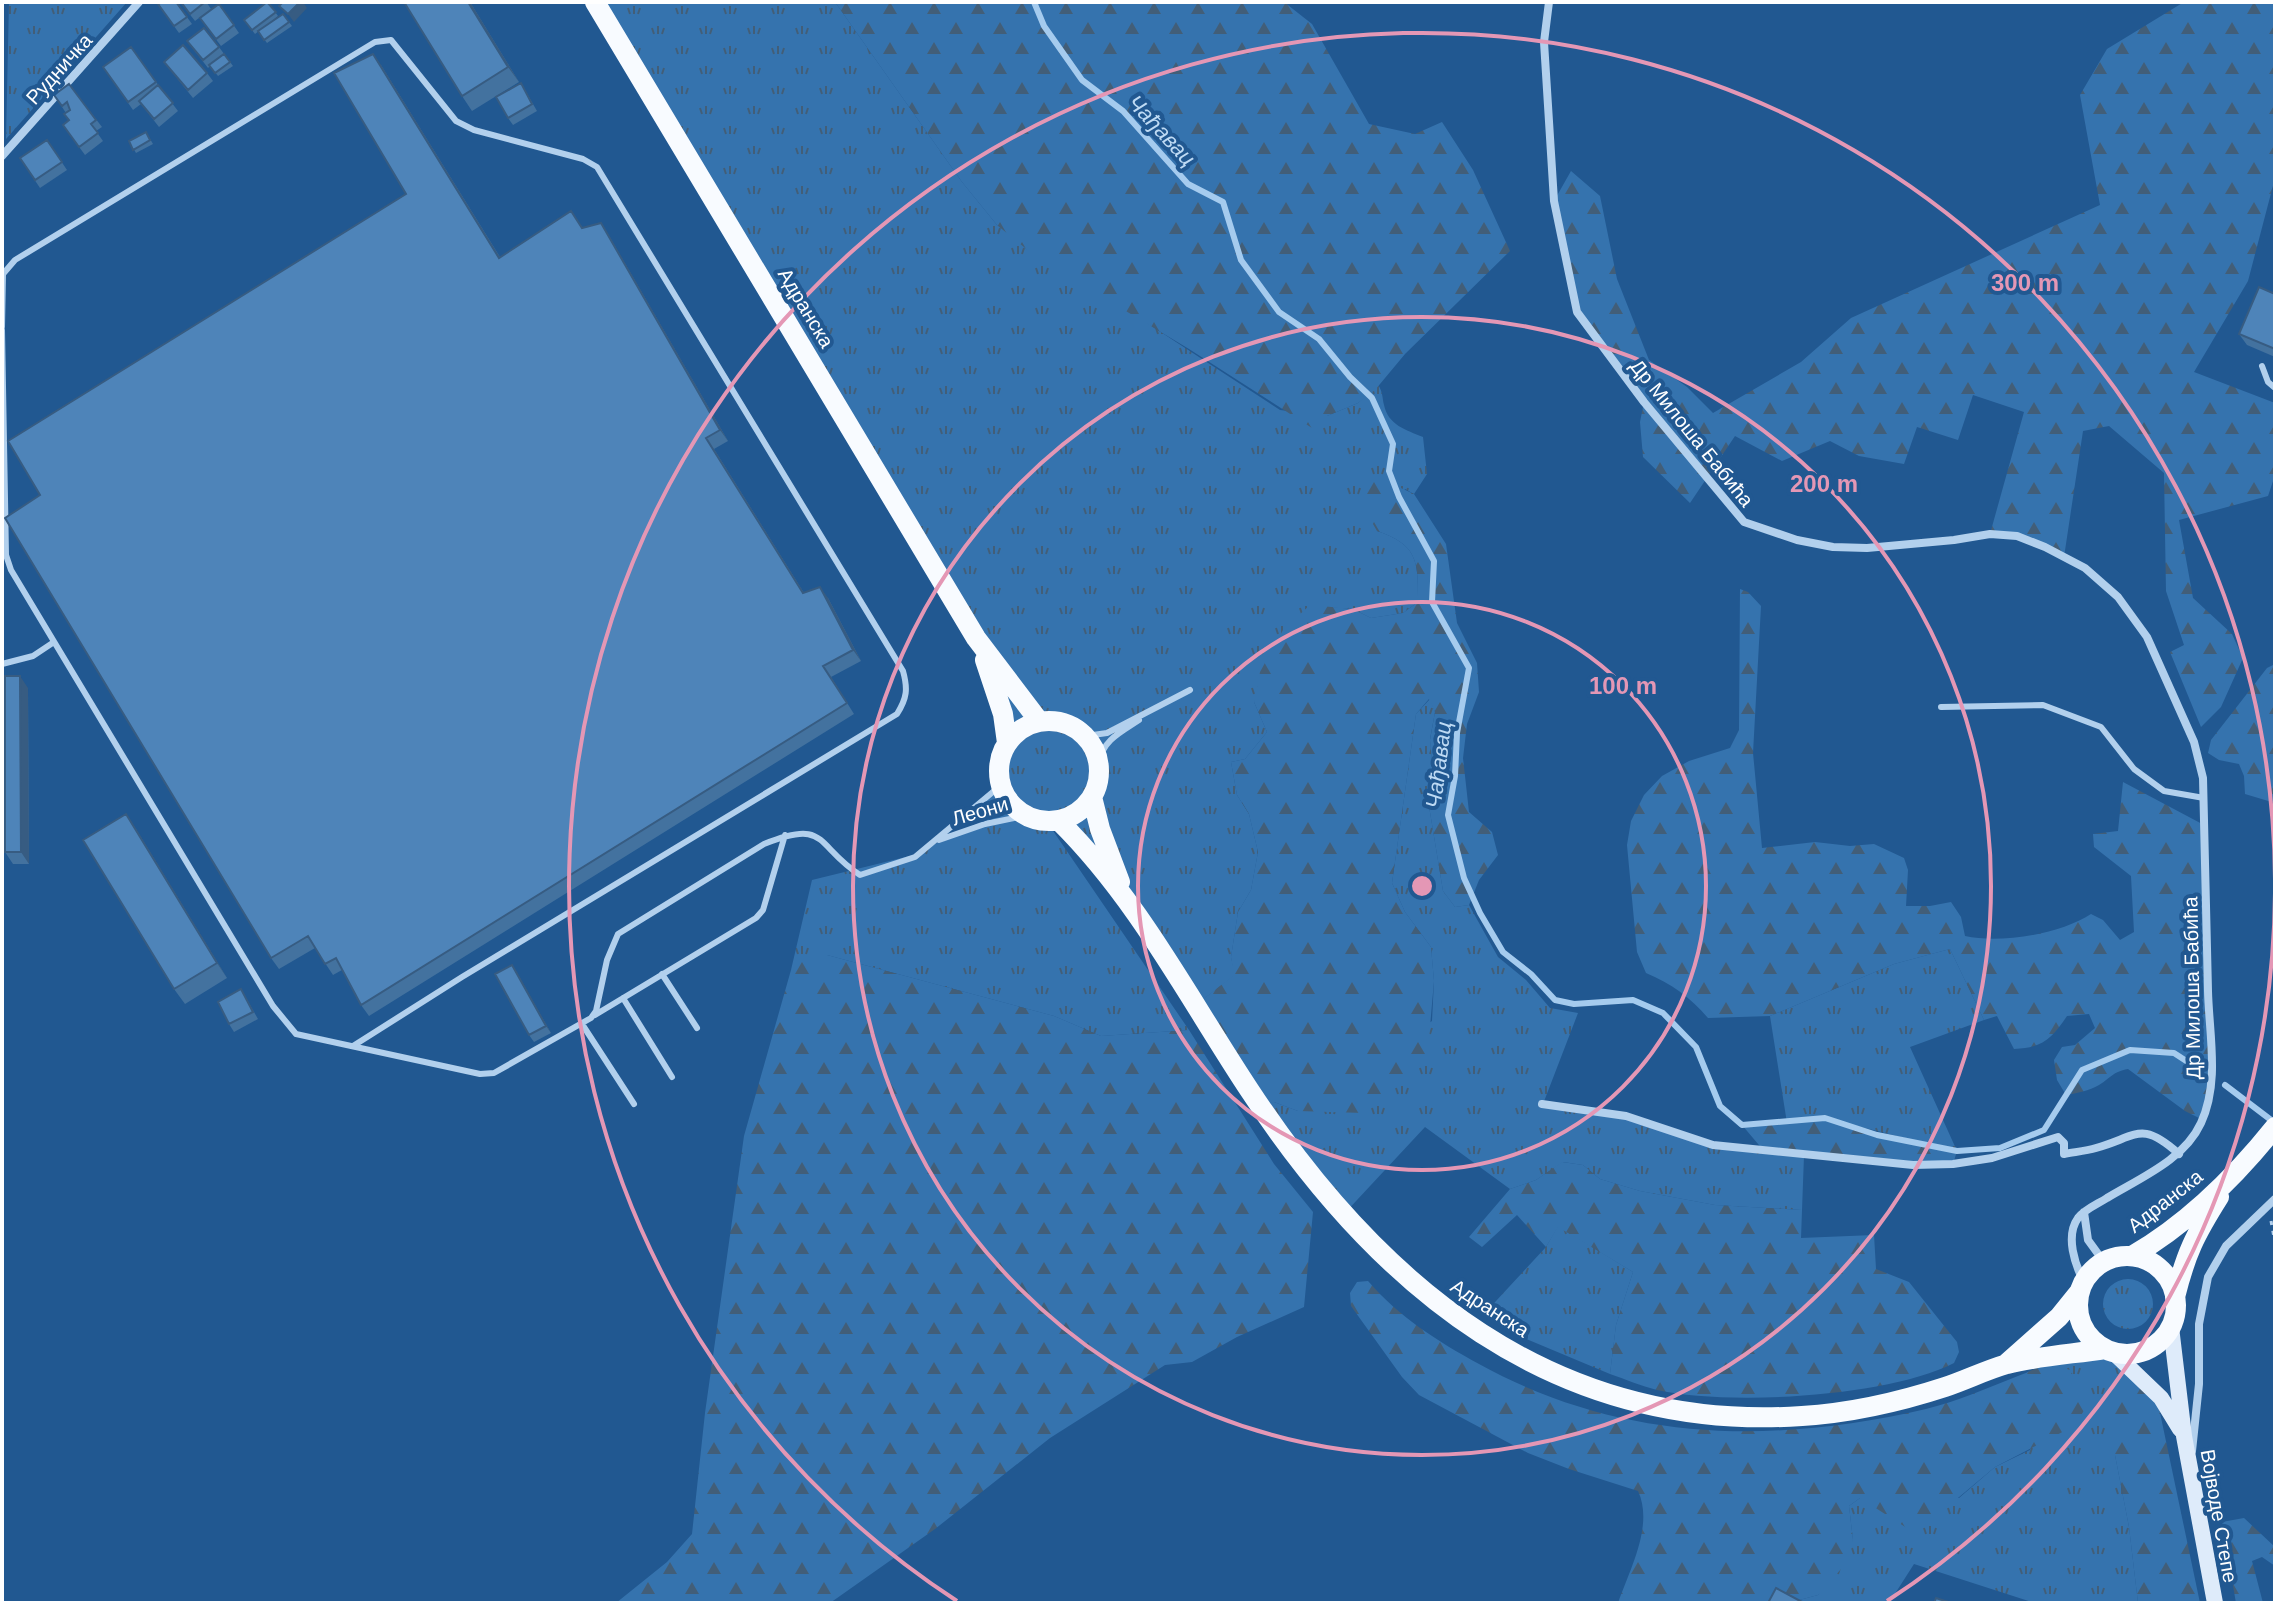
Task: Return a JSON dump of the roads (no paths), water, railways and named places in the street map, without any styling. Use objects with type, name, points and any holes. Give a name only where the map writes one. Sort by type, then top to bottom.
[{"type":"main road","name":"Адранска","points":[[595,2],[976,638],[1039,721]]},
{"type":"main road","name":"Адранска","points":[[976,638],[999,702],[1007,743]]},
{"type":"main road","points":[[1039,721],[1053,721],[1079,730],[1095,749],[1099,762],[1100,774],[1092,797],[1081,810],[1059,821],[1047,822],[1024,816],[1008,801],[1000,786],[998,769],[1007,743],[1023,727],[1039,721]]},
{"type":"main road","name":"Адранска","points":[[1092,797],[1100,829],[1129,904]]},
{"type":"main road","name":"Адранска","points":[[1059,821],[1086,849],[1129,904],[1184,982],[1286,1144],[1343,1215],[1377,1252],[1417,1288],[1472,1327],[1538,1366],[1601,1392],[1652,1406],[1702,1414],[1752,1417],[1836,1413],[1947,1387],[2006,1365],[2109,1351]]},
{"type":"main road","name":"Адранска","points":[[2175,1297],[2193,1238],[2227,1183],[2271,1132]]},
{"type":"main road","name":"Адранска","points":[[2132,1256],[2153,1243],[2227,1183]]},
{"type":"main road","points":[[2132,1256],[2149,1261],[2164,1272],[2176,1307],[2171,1327],[2159,1342],[2142,1352],[2109,1351],[2091,1339],[2082,1325],[2078,1308],[2082,1287],[2089,1274],[2104,1262],[2132,1256]]},
{"type":"main road","name":"Адранска","points":[[2006,1365],[2059,1317],[2082,1287]]},
{"type":"street","name":"Рудничка","points":[[2,156],[139,2]]},
{"type":"street","name":"Др Милоша Бабића","points":[[1549,2],[1544,42],[1554,201],[1577,312],[1644,402],[1744,522],[1797,540],[1833,547],[1867,548],[1990,534],[2017,536],[2045,547],[2085,568],[2118,597],[2147,637],[2194,742],[2203,778],[2209,1020],[2213,1061],[2203,1120],[2193,1139],[2179,1154],[2084,1212]]},
{"type":"street","points":[[1542,1104],[1626,1116],[1713,1145],[1913,1165],[1953,1164],[1992,1158],[2058,1137],[2064,1143],[2064,1154],[2096,1148],[2135,1133],[2150,1133],[2162,1138],[2179,1154]]},
{"type":"street","points":[[2189,1464],[2196,1424],[2199,1324],[2204,1292],[2213,1266],[2226,1246],[2271,1203]]},
{"type":"street","points":[[2084,1212],[2088,1240],[2104,1262]]},
{"type":"street","points":[[2082,1287],[2072,1237],[2076,1221],[2084,1212]]},
{"type":"street","name":"Војводе Степе","points":[[2171,1327],[2184,1436],[2215,1603]]},
{"type":"street","name":"Војводе Степе","points":[[2109,1351],[2161,1398],[2184,1436]]},
{"type":"lane","points":[[353,1046],[471,971],[897,714],[908,689],[903,671],[597,167],[583,159],[474,130],[456,121],[391,40],[375,42],[15,260],[3,274],[6,555],[11,570],[285,1023],[296,1034],[480,1074],[494,1073],[582,1024],[756,918],[763,910],[785,835]]},
{"type":"lane","points":[[2262,366],[2268,382],[2275,388]]},
{"type":"lane","points":[[2,664],[33,656],[54,642]]},
{"type":"lane","points":[[1079,730],[1093,735],[1107,733],[1190,690]]},
{"type":"lane","points":[[1941,707],[2043,705],[2101,727],[2134,769],[2164,791],[2204,798]]},
{"type":"lane","points":[[1099,762],[1101,749],[1111,739],[1159,707]]},
{"type":"lane","name":"Леони","points":[[935,841],[1000,786]]},
{"type":"lane","name":"Леони","points":[[935,841],[985,824],[1024,816]]},
{"type":"lane","points":[[591,1018],[596,1011],[607,960],[618,934],[764,844],[785,835],[810,832],[860,875],[915,857],[935,841]]},
{"type":"lane","points":[[662,974],[697,1028]]},
{"type":"lane","points":[[623,998],[672,1077]]},
{"type":"lane","points":[[582,1024],[634,1104]]},
{"type":"waterway","name":"Чађавац","points":[[1034,2],[1044,26],[1082,80],[1123,111],[1188,184],[1223,202],[1241,260],[1279,312],[1319,339],[1372,398],[1393,444],[1389,471],[1399,497],[1434,561],[1432,602],[1469,668],[1457,733],[1455,776],[1448,815],[1464,878],[1503,952],[1531,974],[1555,1000],[1574,1004],[1633,1000],[1663,1013],[1696,1047],[1720,1106],[1742,1125],[1825,1118],[1877,1135],[1957,1151],[2000,1148],[2044,1130],[2082,1070],[2130,1050],[2174,1053],[2197,1068]]},
{"type":"waterway","name":"Чађавац","points":[[2225,1085],[2275,1123]]}]
